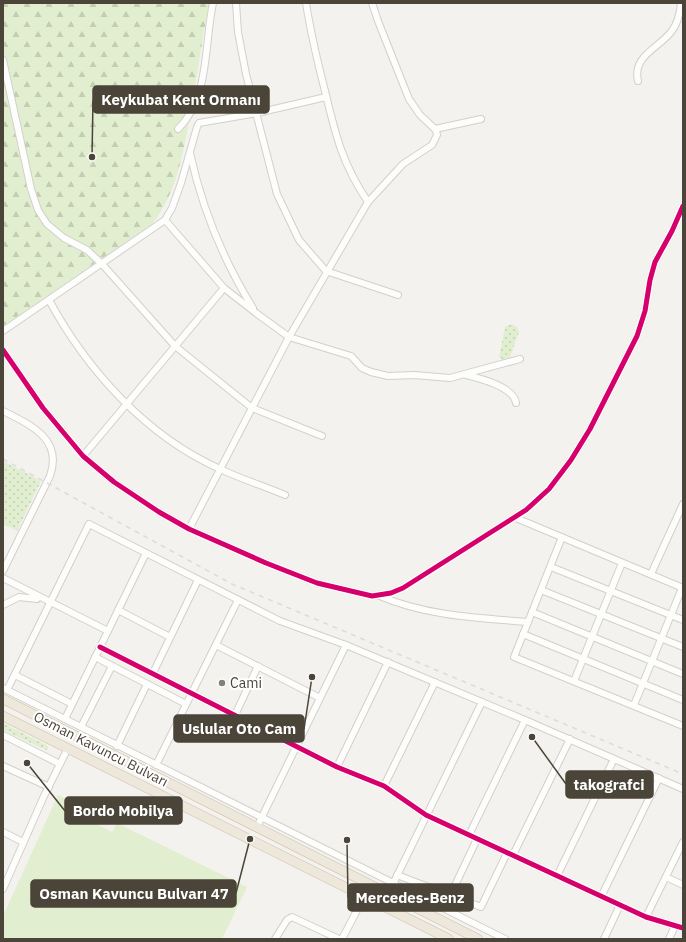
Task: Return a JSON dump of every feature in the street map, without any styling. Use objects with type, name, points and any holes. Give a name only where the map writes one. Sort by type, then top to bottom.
[{"type":"highway","name":"Osman Kavuncu Bulvarı","points":[[3,699],[478,939]]},
{"type":"highway","name":"Osman Kavuncu Bulvarı","points":[[3,716],[449,939]]},
{"type":"street","points":[[178,129],[190,116],[198,96],[213,3]]},
{"type":"street","points":[[236,3],[238,32],[244,67],[277,194],[299,240],[326,271],[398,295]]},
{"type":"street","points":[[306,3],[312,41],[340,151],[350,172],[368,202]]},
{"type":"street","points":[[189,529],[289,337],[326,271],[368,202],[403,164],[432,145],[437,135],[435,129],[420,115],[409,99],[372,3]]},
{"type":"street","points":[[638,81],[637,73],[639,64],[652,48],[667,37],[674,28],[681,3]]},
{"type":"street","points":[[3,60],[28,177],[38,210],[44,220],[53,230],[86,250],[102,264],[175,346],[252,408],[322,436]]},
{"type":"street","points":[[3,331],[165,220],[177,196],[197,127],[201,122],[257,113],[326,97]]},
{"type":"street","points":[[435,129],[481,119]]},
{"type":"street","points":[[190,149],[201,196],[211,226],[230,268],[256,313]]},
{"type":"street","points":[[378,596],[403,588],[516,518],[534,503],[556,480],[579,450],[637,336],[645,311],[652,271],[683,206]]},
{"type":"street","points":[[165,220],[224,288],[256,313],[289,337],[351,356],[365,370],[382,376],[416,375],[445,379],[520,359]]},
{"type":"street","points":[[83,456],[224,288]]},
{"type":"street","points":[[49,300],[84,355],[128,404],[178,444],[220,469],[285,494]]},
{"type":"street","points":[[3,350],[43,408],[83,456],[130,493],[189,529],[308,580],[358,594],[378,596],[423,610],[528,622]]},
{"type":"street","points":[[464,375],[483,380],[505,389],[514,396],[516,403]]},
{"type":"street","points":[[3,412],[27,424],[46,438],[52,449],[54,459],[50,476],[3,571]]},
{"type":"street","points":[[651,574],[683,504]]},
{"type":"street","points":[[516,518],[682,588],[634,706]]},
{"type":"street","points":[[505,939],[5,689],[15,675],[89,524],[280,621],[388,662],[570,739],[683,789]]},
{"type":"street","points":[[562,537],[514,657],[683,726]]},
{"type":"street","points":[[65,719],[146,553]]},
{"type":"street","points":[[574,681],[622,562]]},
{"type":"street","points":[[550,566],[683,620]]},
{"type":"street","points":[[3,578],[108,631]]},
{"type":"street","points":[[153,673],[198,580]]},
{"type":"street","points":[[541,590],[683,647]]},
{"type":"street","points":[[3,605],[12,599],[23,597],[50,602]]},
{"type":"street","points":[[156,765],[238,600]]},
{"type":"street","points":[[118,610],[170,637]]},
{"type":"street","points":[[532,612],[683,674]]},
{"type":"street","points":[[523,634],[683,700]]},
{"type":"street","points":[[216,644],[320,698]]},
{"type":"street","points":[[257,827],[346,645]]},
{"type":"street","points":[[100,647],[337,767],[384,786],[426,815],[646,917],[683,928]]},
{"type":"street","points":[[95,658],[186,704]]},
{"type":"street","points":[[337,767],[388,662]]},
{"type":"street","points":[[81,727],[112,666]]},
{"type":"street","points":[[234,715],[258,666]]},
{"type":"street","points":[[15,675],[72,704]]},
{"type":"street","points":[[384,786],[435,682]]},
{"type":"street","points":[[117,746],[147,684]]},
{"type":"street","points":[[393,884],[482,702]]},
{"type":"street","points":[[469,835],[525,720]]},
{"type":"street","points":[[3,736],[60,764]]},
{"type":"street","points":[[397,875],[481,908],[570,739]]},
{"type":"street","points":[[3,889],[68,748]]},
{"type":"street","points":[[557,876],[614,759]]},
{"type":"street","points":[[3,766],[49,787]]},
{"type":"street","points":[[602,897],[659,778]]},
{"type":"street","points":[[3,832],[24,842]]},
{"type":"street","points":[[450,896],[478,839]]},
{"type":"street","points":[[646,917],[683,842]]},
{"type":"street","points":[[666,877],[683,885]]},
{"type":"street","points":[[342,939],[364,897]]},
{"type":"street","points":[[604,939],[620,905]]},
{"type":"street","points":[[275,939],[287,920],[292,917],[339,939]]},
{"type":"street","points":[[669,939],[676,926]]},
{"type":"green space","points":[[3,3],[209,3],[183,153],[172,190],[160,213],[152,224],[3,326]]},
{"type":"green space","points":[[511,324],[517,327],[519,332],[510,357],[503,360],[499,357],[505,327]]},
{"type":"green space","points":[[3,461],[41,481],[17,531],[3,524]]},
{"type":"green space","points":[[3,723],[48,746],[48,749],[46,750],[3,730]]},
{"type":"green space","points":[[58,795],[96,813],[92,822],[112,832],[117,823],[247,887],[222,939],[3,939],[3,916]]},
{"type":"railway","points":[[3,459],[232,584],[683,774]]},
{"type":"cycle path","points":[[3,350],[43,408],[83,456],[114,482],[159,512],[189,529],[266,563],[317,583],[372,596],[391,593],[403,588],[526,510],[549,489],[571,460],[590,429],[637,336],[645,311],[650,280],[655,262],[672,231],[683,206]]},
{"type":"cycle path","points":[[100,647],[337,767],[384,786],[426,815],[646,917],[683,928]]},
{"type":"place","name":"Keykubat Kent Ormanı","points":[[92,157]]},
{"type":"place","name":"Uslular Oto Cam","points":[[312,677]]},
{"type":"place","name":"Cami","points":[[222,683]]},
{"type":"place","name":"takografci","points":[[532,737]]},
{"type":"place","name":"Bordo Mobilya","points":[[27,763]]},
{"type":"place","name":"Osman Kavuncu Bulvarı 47","points":[[250,839]]},
{"type":"place","name":"Mercedes-Benz","points":[[347,840]]}]
